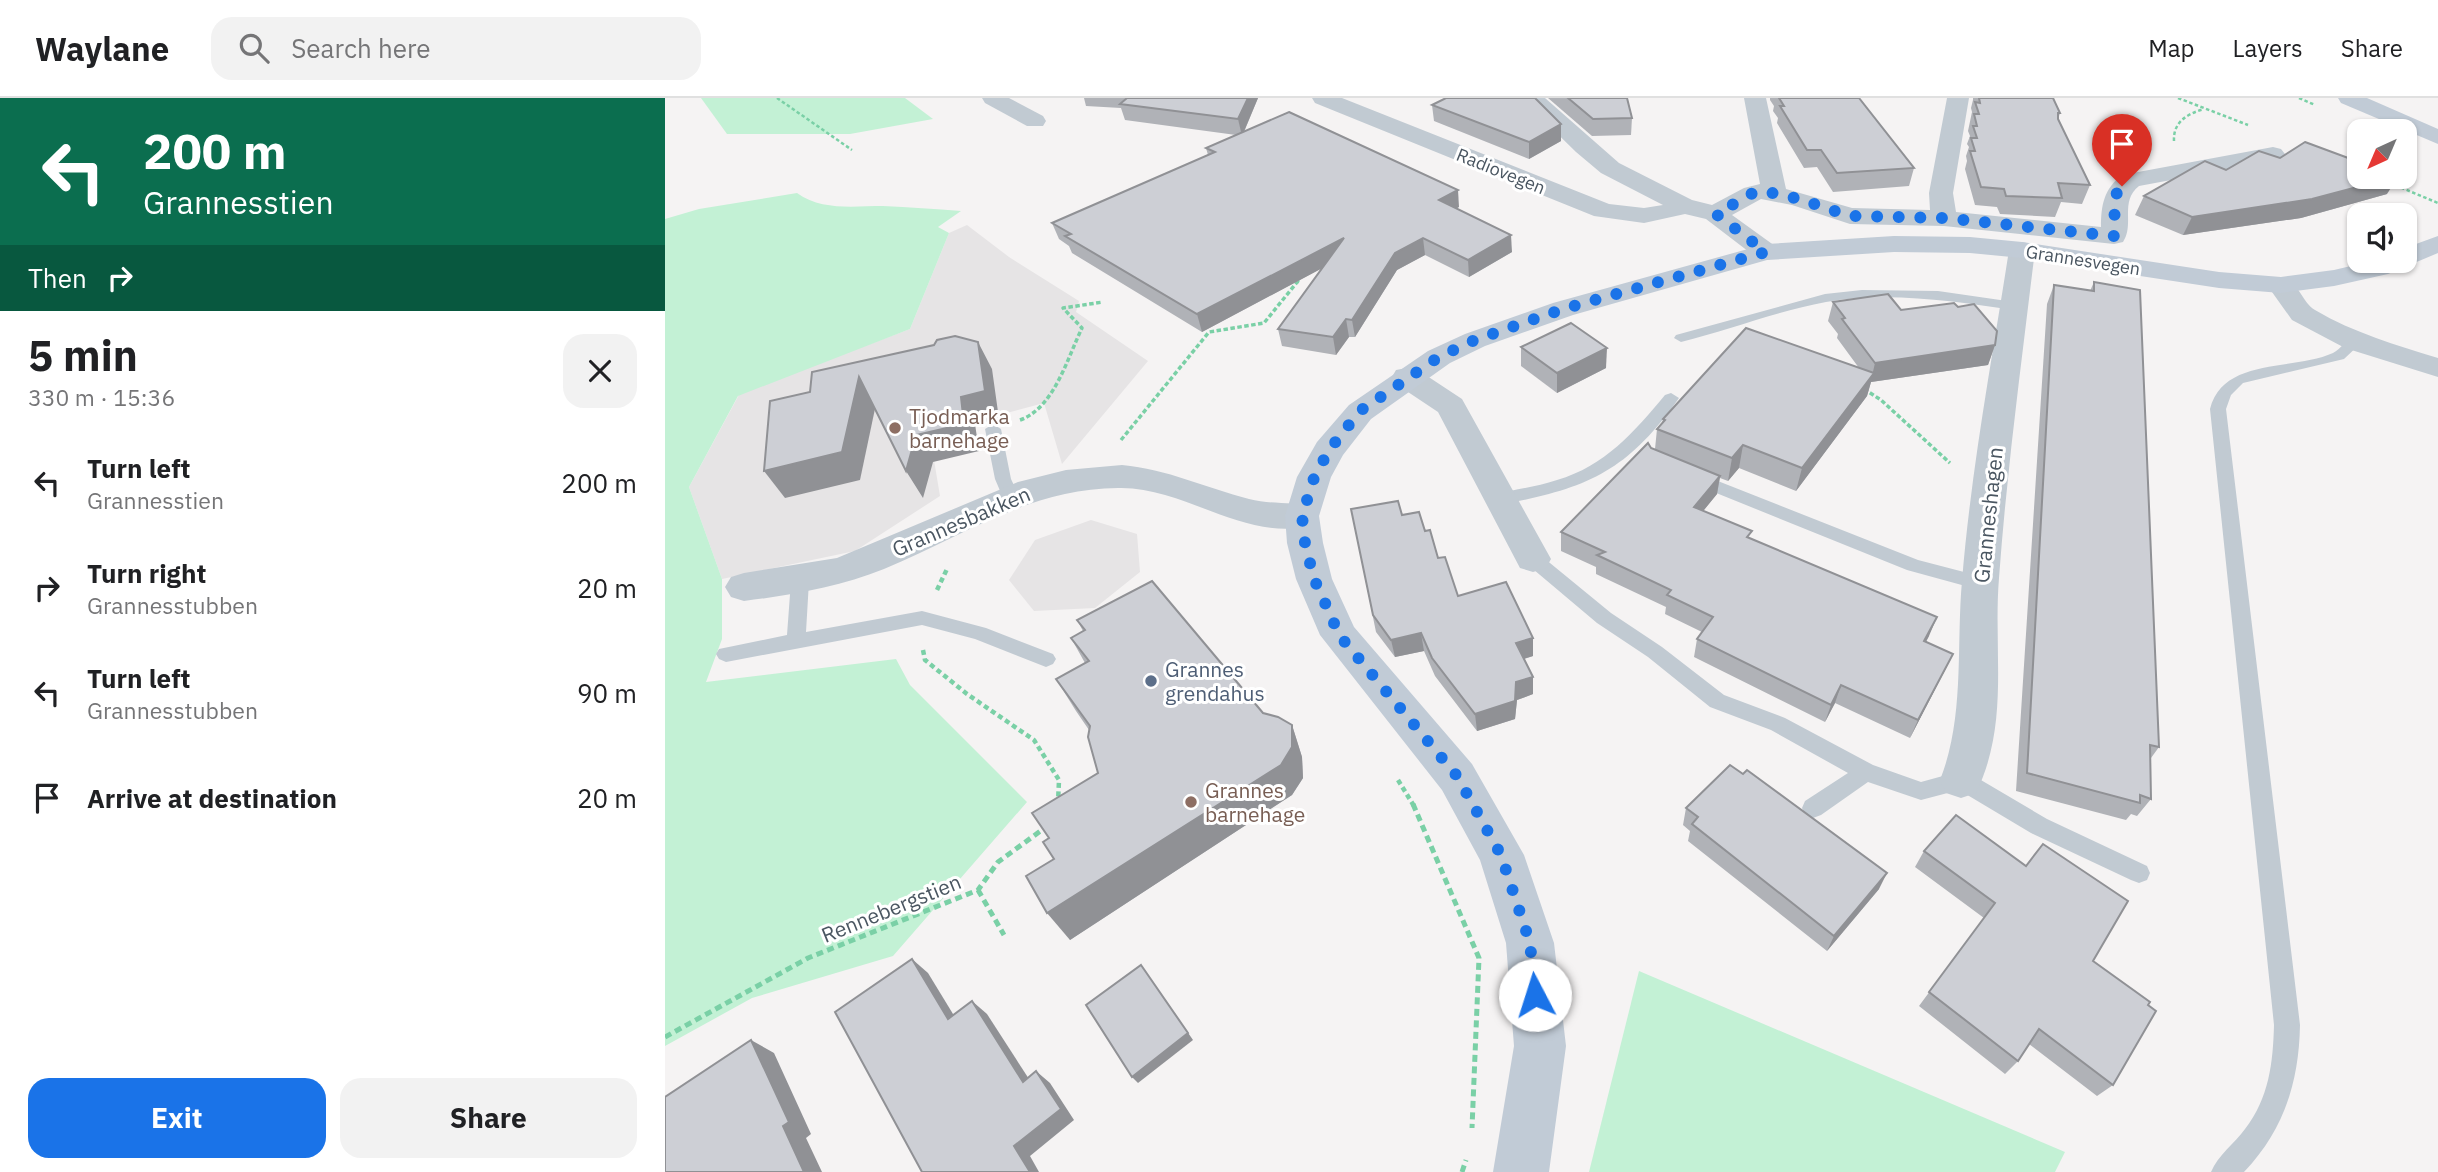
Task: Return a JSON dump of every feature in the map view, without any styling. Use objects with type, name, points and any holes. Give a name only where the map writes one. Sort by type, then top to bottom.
[{"type":"street","points":[[993,98],[1035,121]]},
{"type":"street","name":"Radiovegen","points":[[1323,98],[1603,211],[1644,217],[1672,211],[1683,205]]},
{"type":"street","points":[[1532,98],[1584,148],[1610,168],[1683,205],[1716,214],[1766,252]]},
{"type":"street","points":[[1755,98],[1775,192]]},
{"type":"street","points":[[1944,218],[1941,193],[1958,98]]},
{"type":"street","points":[[2349,98],[2438,137]]},
{"type":"street","points":[[2380,98],[2438,122]]},
{"type":"street","points":[[1716,214],[1753,193],[1775,192],[1850,216],[1944,218],[2114,236],[2115,196],[2122,186],[2131,180],[2273,154]]},
{"type":"street","name":"Grannesvegen","points":[[1766,252],[1894,244],[1970,245],[2022,250],[2219,280],[2281,285],[2356,273]]},
{"type":"street","points":[[2417,252],[2438,244]]},
{"type":"street","name":"Granneshagen","points":[[1961,780],[1972,752],[1979,676],[1980,583],[1991,479],[2022,250]]},
{"type":"street","points":[[1521,1172],[1540,1046],[1530,943],[1501,855],[1457,776],[1339,635],[1314,579],[1305,543],[1302,516],[1314,478],[1329,450],[1360,411],[1439,357],[1475,340],[1551,313],[1766,252]]},
{"type":"street","points":[[2281,285],[2302,314],[2355,342],[2438,368]]},
{"type":"street","points":[[1407,377],[1451,406],[1533,559]]},
{"type":"street","name":"Grannesbakken","points":[[744,587],[800,581],[847,568],[903,547],[1010,496],[1057,484],[1103,477],[1140,478],[1178,485],[1251,512],[1302,516]]},
{"type":"lane","points":[[1681,338],[1825,298],[1862,293],[1938,295],[2014,306]]},
{"type":"lane","points":[[2225,1172],[2252,1145],[2277,1105],[2288,1058],[2287,1025],[2217,415],[2218,401],[2238,380],[2339,356],[2355,342]]},
{"type":"lane","points":[[1500,499],[1544,491],[1595,472],[1637,438],[1671,398]]},
{"type":"lane","points":[[993,429],[1003,479],[1010,496]]},
{"type":"lane","points":[[1681,472],[1913,565],[1980,583]]},
{"type":"lane","points":[[1533,559],[1604,618],[1655,652],[1717,701],[1778,723],[1867,772],[1921,792],[1961,780],[2039,826],[2139,873]]},
{"type":"lane","points":[[796,642],[800,581]]},
{"type":"lane","points":[[726,654],[922,618],[979,633],[1047,659]]},
{"type":"lane","points":[[1813,808],[1867,772]]},
{"type":"path","points":[[777,98],[852,150]]},
{"type":"path","points":[[2404,189],[2438,203]]},
{"type":"path","points":[[1120,441],[1209,332],[1264,323],[1304,273]]},
{"type":"path","points":[[993,429],[1034,415],[1045,403],[1081,328],[1063,308],[1103,302]]},
{"type":"path","points":[[1854,383],[1881,400],[1902,418],[1950,463],[1956,472],[1991,479]]},
{"type":"path","points":[[951,559],[922,618],[920,638],[925,660],[967,694],[1034,740],[1059,780],[1058,805]]},
{"type":"path","points":[[1394,775],[1410,796],[1479,958],[1472,1132]]},
{"type":"path","name":"Rennebergstien","points":[[665,1037],[808,958],[978,890],[998,862],[1047,825]]},
{"type":"path","points":[[978,890],[1004,934]]},
{"type":"path","points":[[1462,1172],[1467,1159]]},
{"type":"shaded area","points":[[967,225],[1009,257],[1079,301],[1076,312],[1148,361],[1062,464],[1044,403],[973,422],[934,460],[940,496],[855,551],[722,579],[689,487],[740,393],[910,329],[949,233]]},
{"type":"shaded area","points":[[1091,520],[1137,534],[1140,572],[1095,608],[1034,611],[1009,580],[1035,540]]},
{"type":"green space","points":[[701,98],[905,98],[933,119],[850,134],[727,134]]},
{"type":"green space","points":[[797,193],[827,205],[961,211],[938,227],[949,233],[910,329],[738,396],[689,487],[722,579],[722,639],[706,682],[896,659],[910,685],[1027,802],[893,956],[752,998],[665,1046],[665,219],[699,209]]},
{"type":"green space","points":[[1639,971],[2065,1152],[2055,1172],[1589,1172]]},
{"type":"building","points":[[1127,98],[1248,98],[1238,119],[1120,104]]},
{"type":"building","points":[[1446,98],[1535,98],[1561,124],[1529,142],[1432,105]]},
{"type":"building","points":[[1568,98],[1627,98],[1632,118],[1593,119]]},
{"type":"building","points":[[1779,98],[1859,98],[1914,168],[1837,173],[1821,150],[1807,150],[1780,106],[1784,106]]},
{"type":"building","points":[[1979,98],[2053,98],[2060,113],[2058,119],[2090,185],[2058,183],[2062,198],[2006,196],[2004,189],[1981,187],[1970,151],[1975,151],[1971,138],[1977,138],[1973,126],[1977,126],[1974,114],[1979,114],[1975,102],[1980,103]]},
{"type":"building","points":[[1289,112],[1458,190],[1439,200],[1511,235],[1468,260],[1423,238],[1395,253],[1352,320],[1346,319],[1333,337],[1278,329],[1344,238],[1197,314],[1065,236],[1071,234],[1052,223],[1215,152],[1206,148]]},
{"type":"building","points":[[2305,142],[2347,158],[2347,189],[2350,189],[2312,199],[2192,217],[2144,196],[2205,161],[2226,170],[2259,151],[2280,158]]},
{"type":"building","points":[[2094,282],[2140,290],[2159,747],[2150,745],[2151,799],[2140,795],[2140,803],[2027,773],[2054,285],[2094,291]]},
{"type":"building","points":[[1888,294],[1901,310],[1954,303],[1958,307],[1974,304],[1997,331],[1995,345],[1875,363],[1842,319],[1845,318],[1833,302]]},
{"type":"building","points":[[1571,323],[1607,348],[1557,373],[1521,347]]},
{"type":"building","points":[[1746,328],[1874,373],[1802,468],[1743,445],[1732,458],[1657,429],[1665,420],[1663,419]]},
{"type":"building","points":[[955,336],[978,342],[985,391],[961,397],[964,424],[916,435],[906,471],[859,377],[842,452],[764,471],[770,401],[810,392],[812,372],[934,345],[937,340]]},
{"type":"building","points":[[1648,443],[1651,448],[1720,476],[1694,507],[1752,531],[1747,537],[1937,617],[1924,641],[1953,654],[1918,720],[1841,685],[1831,705],[1697,639],[1713,617],[1667,595],[1671,590],[1597,555],[1605,552],[1561,532]]},
{"type":"building","points":[[1398,501],[1402,515],[1419,512],[1425,531],[1430,530],[1438,558],[1445,557],[1458,596],[1506,582],[1533,638],[1516,643],[1533,677],[1516,682],[1515,701],[1475,714],[1432,658],[1421,633],[1391,640],[1373,615],[1351,509]]},
{"type":"building","points":[[1152,581],[1263,713],[1292,725],[1292,747],[1281,765],[1047,913],[1026,876],[1054,859],[1043,842],[1049,838],[1032,813],[1098,773],[1088,737],[1090,726],[1056,679],[1089,661],[1071,638],[1085,630],[1077,620]]},
{"type":"building","points":[[1730,765],[1743,774],[1747,770],[1887,873],[1834,936],[1692,824],[1698,817],[1686,808]]},
{"type":"building","points":[[1956,815],[2026,866],[2043,844],[2128,901],[2093,961],[2150,1002],[2148,1005],[2156,1011],[2113,1085],[2039,1029],[2018,1061],[1929,992],[1995,903],[1924,851]]},
{"type":"building","points":[[912,959],[948,1019],[972,1001],[1023,1082],[1036,1071],[1061,1109],[1014,1146],[1030,1172],[922,1172],[835,1012]]},
{"type":"building","points":[[1141,965],[1188,1033],[1132,1077],[1086,1005]]},
{"type":"building","points":[[751,1040],[789,1122],[783,1126],[804,1172],[665,1172],[665,1097]]},
{"type":"place","name":"Tjodmarka barnehage","points":[[895,428]]},
{"type":"place","name":"Grannes grendahus","points":[[1151,681]]},
{"type":"place","name":"Grannes barnehage","points":[[1191,802]]},
{"type":"route","points":[[1535,995],[1530,943],[1501,855],[1457,776],[1339,635],[1314,579],[1305,543],[1302,516],[1314,478],[1329,450],[1360,411],[1439,357],[1475,340],[1563,309],[1766,252],[1716,214],[1753,193],[1775,192],[1850,216],[1944,218],[2114,236],[2115,196],[2122,186]]}]
